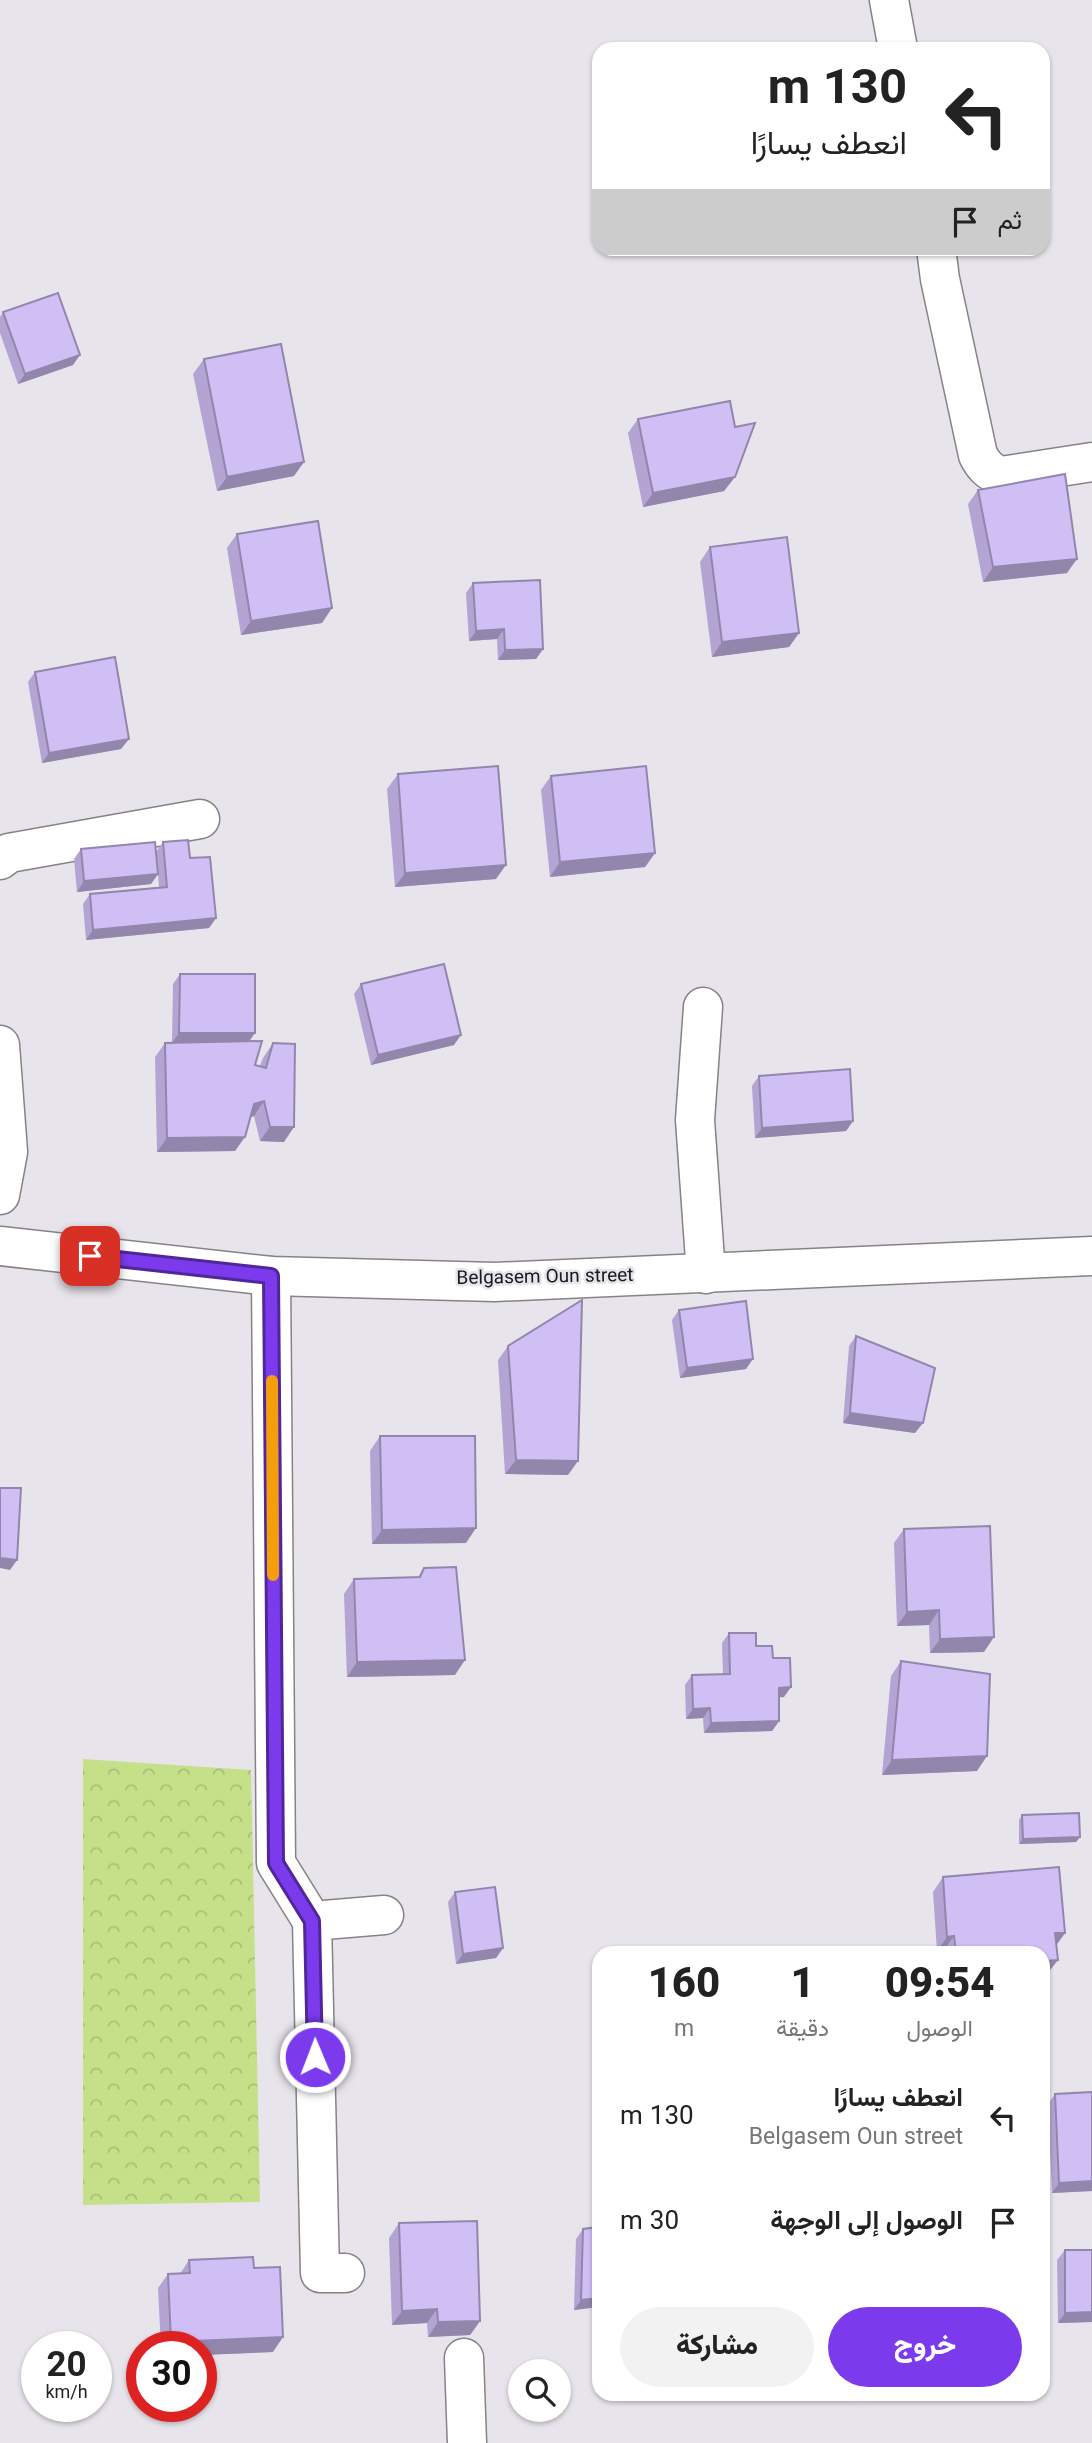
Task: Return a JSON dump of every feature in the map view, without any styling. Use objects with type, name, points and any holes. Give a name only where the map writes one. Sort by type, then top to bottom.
[{"type":"street","points":[[889,0],[897,42]]},
{"type":"street","points":[[937,256],[978,456],[983,464],[991,472],[1012,476],[1092,462]]},
{"type":"street","points":[[0,860],[9,853],[200,818]]},
{"type":"street","points":[[703,1007],[695,1120],[706,1273]]},
{"type":"street","points":[[0,1045],[8,1152],[0,1195]]},
{"type":"street","name":"Belgasem Oun street","points":[[0,1246],[271,1276],[495,1282],[1092,1256]]},
{"type":"street","points":[[271,1276],[276,1863],[312,1921],[320,2273],[345,2273]]},
{"type":"street","points":[[312,1921],[384,1915]]},
{"type":"street","points":[[464,2358],[467,2443]]},
{"type":"green space","points":[[83,1759],[251,1770],[260,2202],[83,2205]]},
{"type":"building","points":[[58,293],[80,355],[25,374],[3,312]]},
{"type":"building","points":[[281,344],[304,462],[227,477],[204,359]]},
{"type":"building","points":[[730,401],[735,427],[755,423],[735,477],[653,493],[638,419]]},
{"type":"building","points":[[1065,474],[1077,559],[993,567],[978,490]]},
{"type":"building","points":[[318,521],[332,608],[251,621],[237,534]]},
{"type":"building","points":[[787,537],[799,633],[722,642],[710,547]]},
{"type":"building","points":[[540,580],[543,649],[505,650],[504,629],[476,631],[473,583]]},
{"type":"building","points":[[115,657],[129,739],[49,753],[35,672]]},
{"type":"building","points":[[498,766],[506,865],[405,873],[398,774]]},
{"type":"building","points":[[646,766],[655,853],[560,862],[551,776]]},
{"type":"building","points":[[188,840],[190,858],[210,857],[216,918],[93,930],[90,894],[167,887],[163,842]]},
{"type":"building","points":[[155,842],[158,874],[84,881],[81,849]]},
{"type":"building","points":[[444,964],[461,1035],[378,1055],[361,984]]},
{"type":"building","points":[[180,974],[255,974],[255,1033],[179,1033]]},
{"type":"building","points":[[262,1041],[255,1065],[266,1068],[273,1043],[295,1044],[294,1127],[270,1127],[264,1101],[254,1104],[245,1137],[167,1138],[165,1043]]},
{"type":"building","points":[[850,1069],[853,1121],[762,1128],[759,1076]]},
{"type":"building","points":[[582,1300],[578,1461],[516,1460],[508,1346]]},
{"type":"building","points":[[746,1301],[753,1359],[687,1368],[679,1310]]},
{"type":"building","points":[[856,1336],[935,1368],[923,1423],[850,1413]]},
{"type":"building","points":[[380,1436],[475,1436],[476,1528],[382,1530]]},
{"type":"building","points":[[0,1488],[21,1488],[17,1560],[0,1558]]},
{"type":"building","points":[[990,1526],[994,1637],[940,1639],[939,1610],[907,1612],[904,1529]]},
{"type":"building","points":[[456,1567],[465,1660],[357,1662],[354,1579],[420,1577],[424,1568]]},
{"type":"building","points":[[729,1633],[756,1633],[756,1646],[772,1646],[773,1658],[790,1658],[791,1687],[779,1688],[779,1721],[711,1723],[710,1708],[693,1709],[692,1675],[730,1674]]},
{"type":"building","points":[[901,1661],[990,1674],[987,1756],[892,1760]]},
{"type":"building","points":[[1079,1813],[1080,1837],[1023,1839],[1022,1815]]},
{"type":"building","points":[[1059,1867],[1065,1933],[1055,1933],[1058,1960],[1050,1961],[1050,1946],[955,1946],[954,1936],[947,1937],[943,1877]]},
{"type":"building","points":[[495,1887],[503,1948],[463,1954],[455,1892]]},
{"type":"building","points":[[1092,2092],[1092,2181],[1059,2183],[1055,2094]]},
{"type":"building","points":[[477,2221],[480,2321],[438,2322],[437,2309],[402,2311],[399,2223]]},
{"type":"building","points":[[592,2228],[592,2299],[581,2300],[583,2229]]},
{"type":"building","points":[[1065,2250],[1092,2250],[1092,2312],[1065,2313]]},
{"type":"building","points":[[253,2257],[254,2268],[280,2267],[283,2337],[217,2340],[217,2331],[171,2331],[168,2274],[190,2273],[189,2260]]},
{"type":"slow traffic","points":[[272,1381],[273,1575]]},
{"type":"route","points":[[90,1256],[271,1276],[276,1863],[312,1921],[315,2057]]}]
